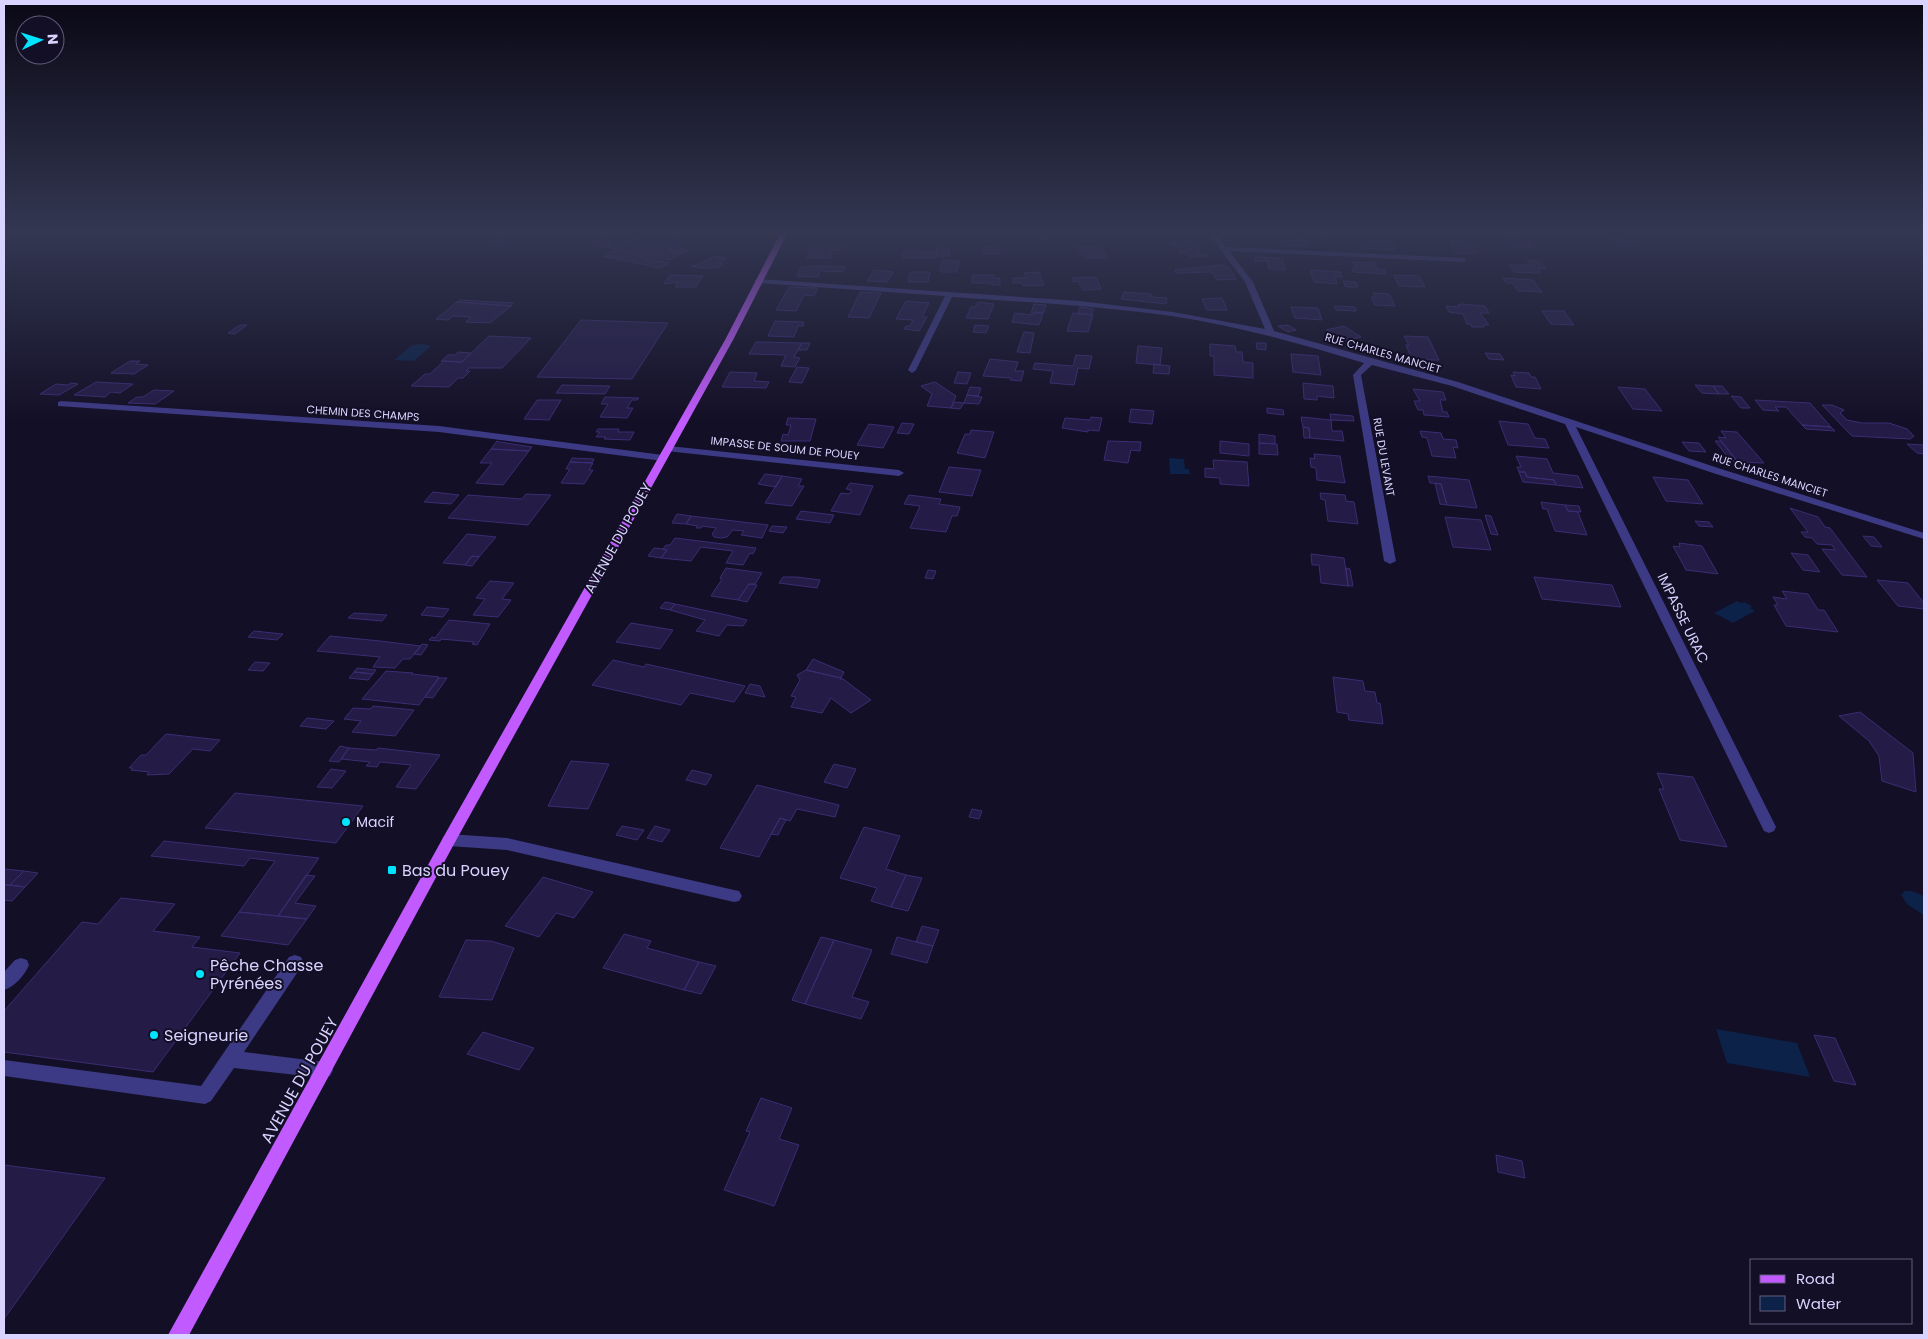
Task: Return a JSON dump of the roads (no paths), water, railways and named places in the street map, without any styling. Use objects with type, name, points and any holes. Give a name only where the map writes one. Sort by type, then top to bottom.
[{"type":"main road","name":"AVENUE DU POUEY","points":[[178,1335],[449,840],[729,340],[750,296]]},
{"type":"street","points":[[912,370],[948,296]]},
{"type":"street","name":"RUE CHARLES MANCIET","points":[[1000,296],[1078,302],[1173,314],[1271,333],[1370,362],[1455,384],[1924,536]]},
{"type":"street","points":[[1255,296],[1271,333]]},
{"type":"street","name":"RUE DU LEVANT","points":[[1370,362],[1357,375],[1390,561]]},
{"type":"street","name":"CHEMIN DES CHAMPS","points":[[61,404],[176,410],[439,429],[666,454]]},
{"type":"street","name":"IMPASSE URAC","points":[[1569,422],[1769,826]]},
{"type":"street","name":"IMPASSE DE SOUM DE POUEY","points":[[666,454],[899,473]]},
{"type":"street","points":[[449,840],[507,844],[734,896]]},
{"type":"street","points":[[4,1068],[206,1095],[295,962]]},
{"type":"street","points":[[4,984],[21,964]]},
{"type":"street","points":[[230,1059],[324,1070]]},
{"type":"water","points":[[412,345],[431,346],[414,361],[394,360]]},
{"type":"water","points":[[1169,458],[1184,459],[1185,469],[1189,469],[1190,474],[1170,474]]},
{"type":"water","points":[[1737,601],[1752,606],[1750,608],[1755,611],[1733,623],[1714,613]]},
{"type":"water","points":[[1905,891],[1912,891],[1924,896],[1924,915],[1908,905],[1901,895]]},
{"type":"water","points":[[1716,1029],[1797,1043],[1810,1077],[1727,1063]]},
{"type":"place","name":"Macif","points":[[346,822]]},
{"type":"place","name":"Bas du Pouey","points":[[392,870]]},
{"type":"place","name":"Pêche Chasse Pyrénées","points":[[200,974]]},
{"type":"place","name":"Seigneurie","points":[[154,1035]]}]
